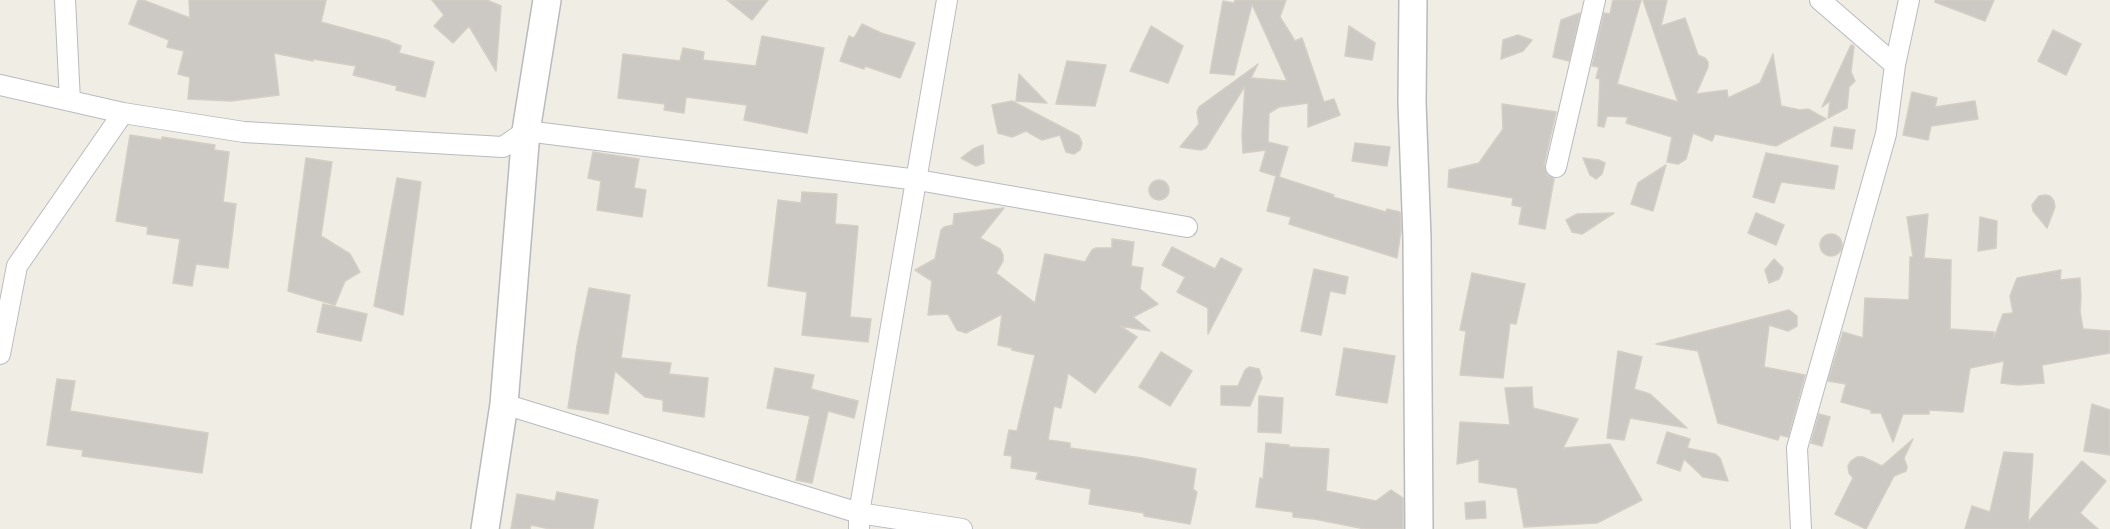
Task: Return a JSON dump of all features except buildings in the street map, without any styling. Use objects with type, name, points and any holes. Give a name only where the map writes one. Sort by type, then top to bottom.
[{"type":"main road","points":[[484,529],[504,404],[526,131],[547,0]]},
{"type":"main road","points":[[1413,0],[1412,102],[1417,238],[1419,529]]},
{"type":"street","points":[[64,0],[70,101]]},
{"type":"street","points":[[859,521],[947,0]]},
{"type":"street","points":[[1556,167],[1595,0]]},
{"type":"street","points":[[1820,0],[1895,65]]},
{"type":"street","points":[[1801,529],[1797,448],[1886,134],[1895,65],[1909,0]]},
{"type":"street","points":[[0,85],[123,113],[244,132],[503,147],[526,131],[918,180],[1187,227]]},
{"type":"street","points":[[0,354],[17,266],[123,113]]},
{"type":"street","points":[[504,404],[859,521],[962,529]]}]
